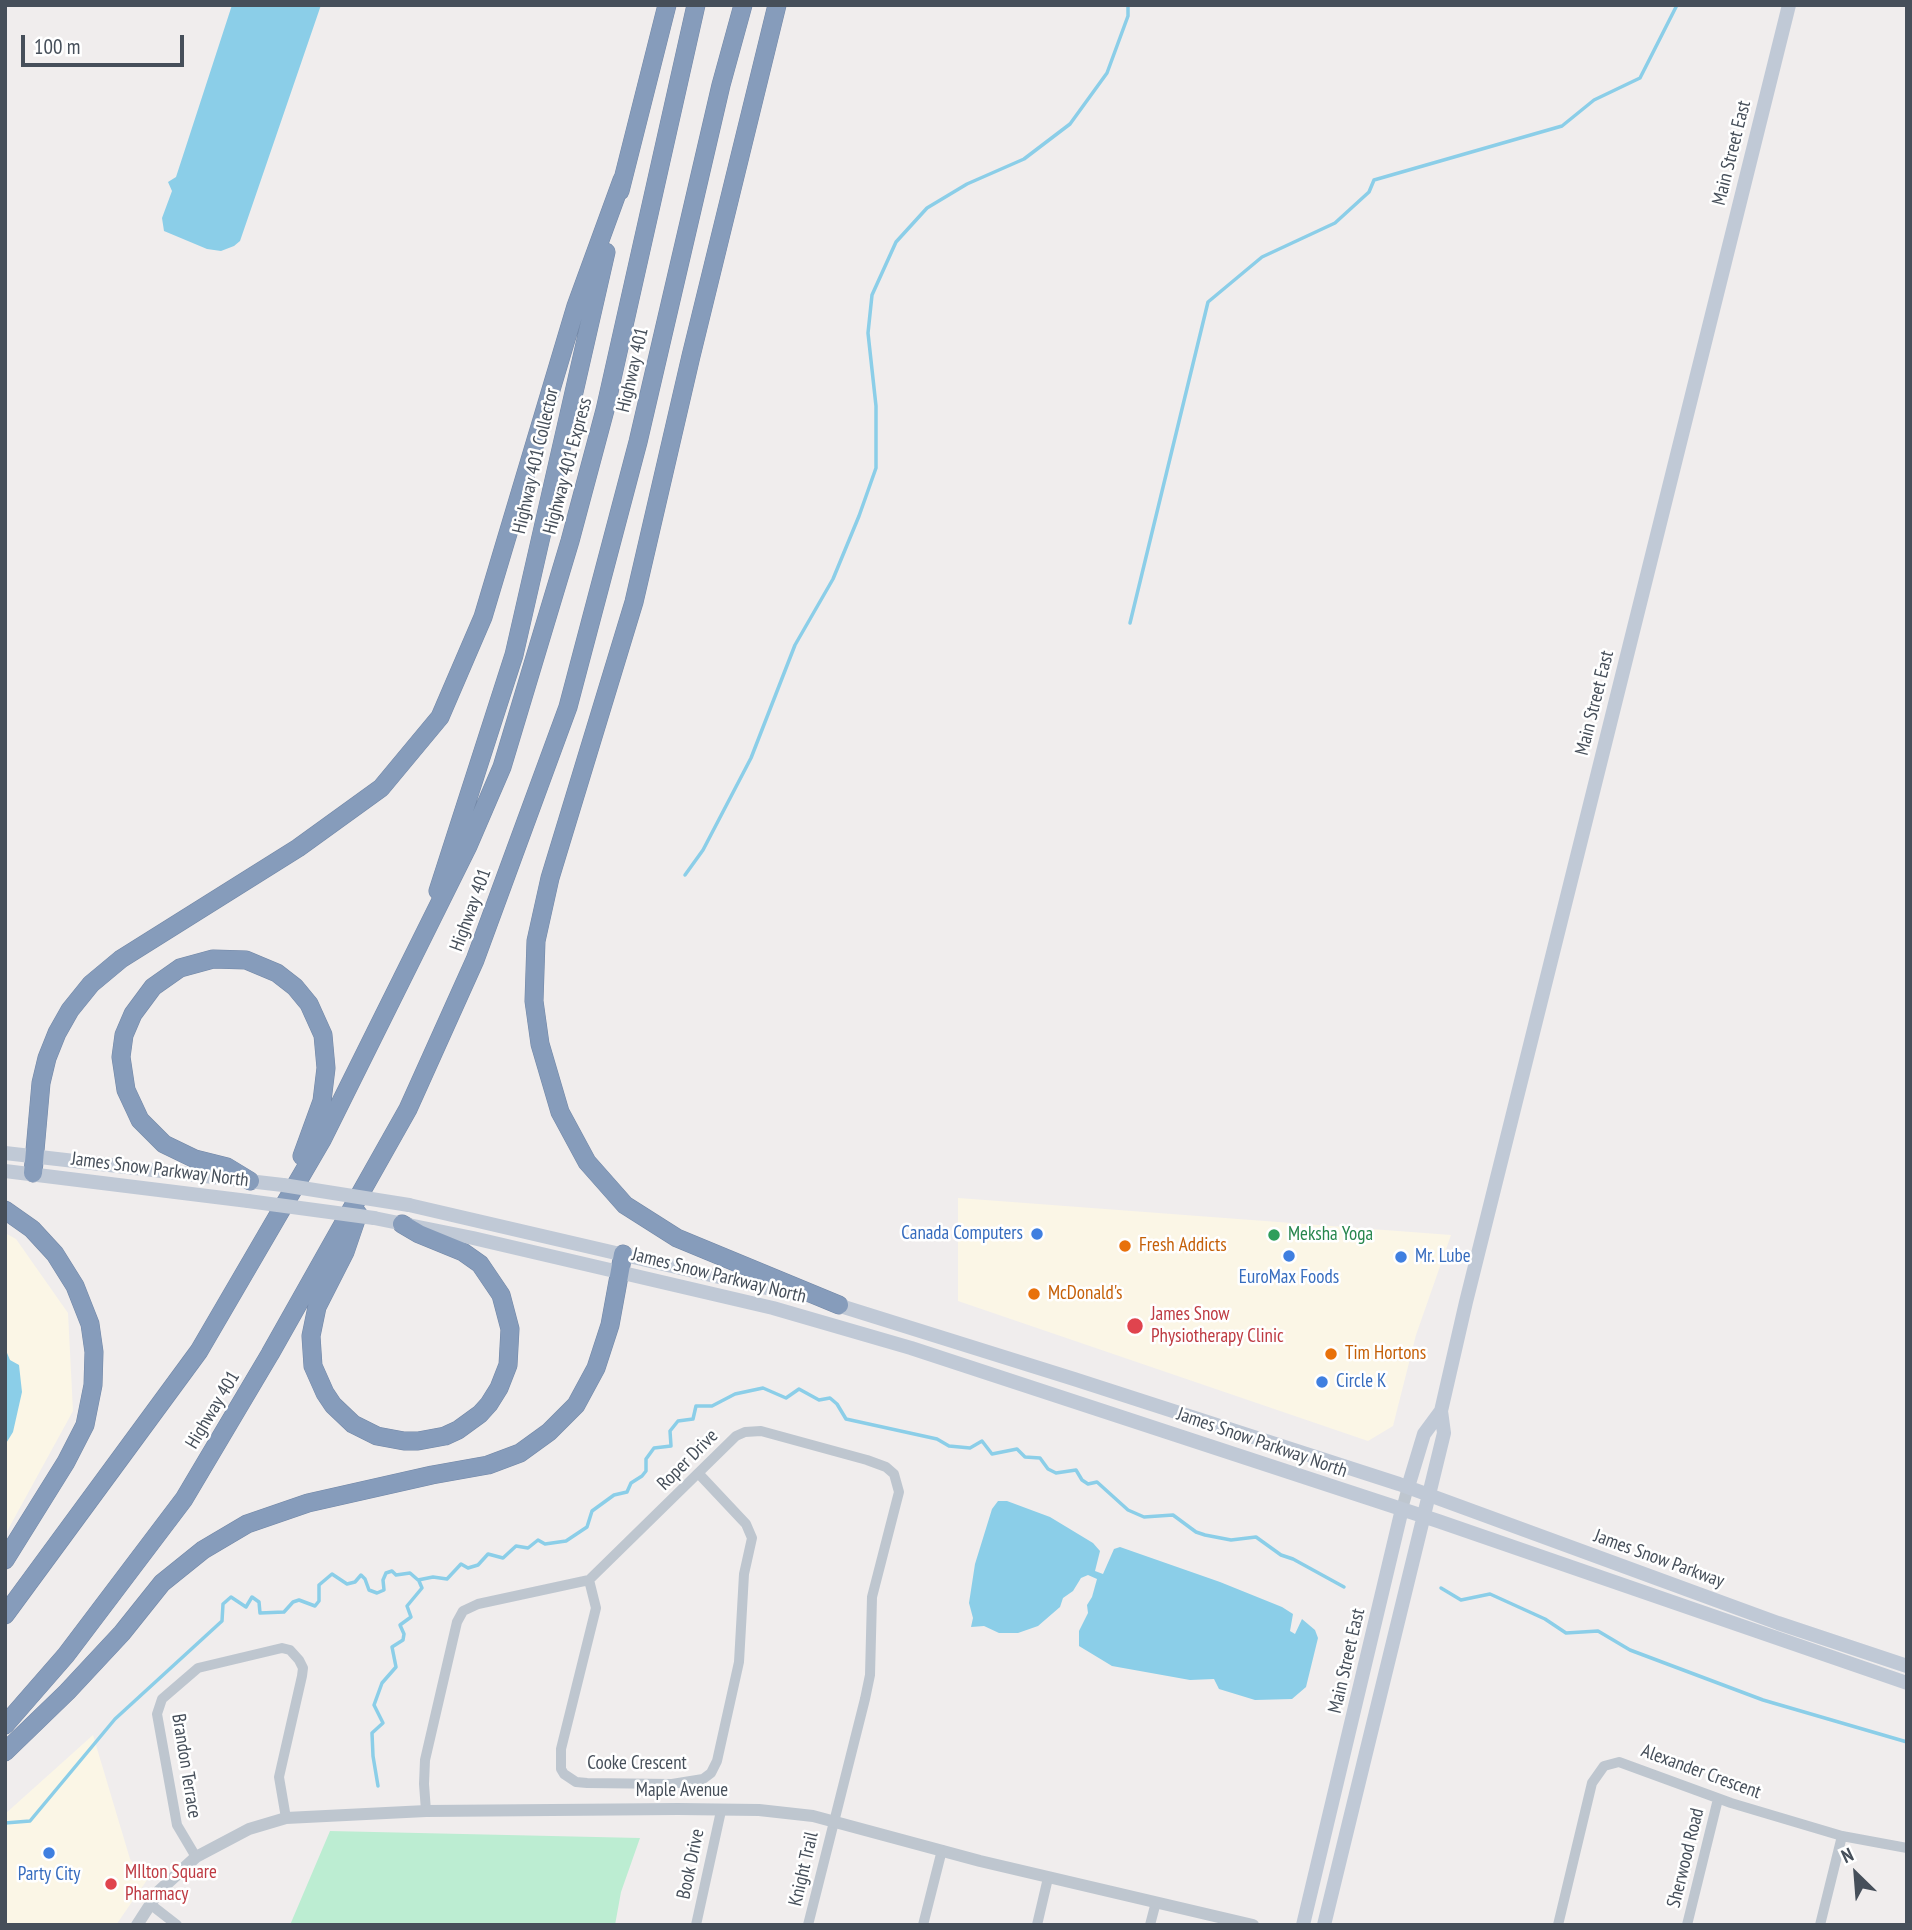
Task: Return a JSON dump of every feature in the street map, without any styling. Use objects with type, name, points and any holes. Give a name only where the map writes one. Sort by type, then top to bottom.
[{"type":"highway","name":"Highway 401 Collector","points":[[432,922],[441,878],[514,655],[622,180],[667,5]]},
{"type":"highway","name":"Highway 401 Express","points":[[432,922],[502,767],[567,554],[605,410],[696,5]]},
{"type":"highway","name":"Highway 401","points":[[5,1726],[66,1655],[184,1499],[270,1354],[408,1109],[475,960],[568,707],[638,442],[743,5]]},
{"type":"highway","points":[[777,5],[634,602],[550,878],[536,941],[534,1001],[540,1044],[560,1112],[587,1162],[625,1205],[677,1238],[839,1305]]},
{"type":"highway","points":[[33,1173],[41,1083],[47,1058],[69,1010],[91,984],[121,959],[298,848],[381,788],[440,717],[483,617],[576,306],[622,180]]},
{"type":"highway","name":"Highway 401","points":[[5,1615],[199,1351],[322,1140],[432,922]]},
{"type":"highway","points":[[250,1181],[227,1167],[195,1159],[164,1144],[134,1111],[123,1079],[121,1057],[124,1035],[138,1004],[170,973],[202,961],[224,958],[246,960],[277,973],[295,987],[309,1004],[320,1024],[325,1046],[322,1101],[309,1142],[255,1255]]},
{"type":"highway","points":[[370,1177],[345,1252],[315,1314],[311,1336],[313,1366],[333,1405],[353,1424],[391,1440],[418,1441],[445,1436],[458,1430],[489,1404],[508,1365],[510,1329],[501,1295],[480,1264],[445,1242],[419,1234],[402,1224]]},
{"type":"highway","points":[[5,1210],[32,1229],[55,1254],[75,1286],[90,1324],[94,1352],[93,1385],[85,1425],[66,1462],[5,1560]]},
{"type":"highway","points":[[5,1752],[67,1692],[122,1633],[162,1583],[203,1550],[247,1524],[308,1503],[352,1492],[488,1465],[520,1453],[549,1432],[576,1405],[596,1368],[610,1325],[622,1262]]},
{"type":"main road","name":"Main Street East","points":[[1324,1925],[1444,1433],[1441,1411],[1789,5]]},
{"type":"main road","name":"James Snow Parkway North","points":[[5,1153],[283,1185],[408,1205],[622,1262],[911,1348],[1402,1509]]},
{"type":"main road","name":"James Snow Parkway North","points":[[5,1171],[373,1218],[622,1262],[839,1305],[1404,1486]]},
{"type":"main road","name":"Main Street East","points":[[1404,1486],[1424,1434],[1441,1411]]},
{"type":"main road","name":"James Snow Parkway","points":[[1404,1486],[1778,1623],[1907,1666]]},
{"type":"main road","name":"Main Street East","points":[[1303,1925],[1402,1509]]},
{"type":"main road","name":"James Snow Parkway","points":[[1402,1509],[1907,1683]]},
{"type":"street","name":"Roper Drive","points":[[589,1580],[736,1437],[752,1430],[886,1467],[894,1474],[899,1485],[872,1597],[870,1675],[833,1821]]},
{"type":"street","name":"Cooke Crescent","points":[[589,1580],[596,1608],[561,1749],[561,1769],[576,1782],[587,1783],[672,1784],[703,1779],[711,1773],[717,1761],[739,1662],[744,1574],[752,1538],[746,1524],[699,1474]]},
{"type":"street","name":"Main Street East","points":[[1402,1509],[1404,1486]]},
{"type":"street","points":[[426,1811],[425,1760],[457,1622],[463,1611],[478,1604],[589,1580]]},
{"type":"street","name":"Brandon Terrace","points":[[196,1857],[177,1825],[157,1714],[162,1699],[198,1668],[282,1648],[290,1650],[299,1660],[303,1668],[302,1676],[279,1777],[286,1818]]},
{"type":"street","name":"Alexander Crescent","points":[[1558,1925],[1592,1783],[1604,1766],[1619,1762],[1718,1799],[1842,1836],[1907,1848]]},
{"type":"street","name":"Sherwood Road","points":[[1687,1925],[1718,1799]]},
{"type":"street","name":"Maple Avenue","points":[[137,1925],[150,1904],[196,1857],[248,1829],[286,1818],[426,1811],[759,1810],[813,1816],[1048,1878],[1253,1925]]},
{"type":"street","name":"Book Drive","points":[[696,1925],[721,1811]]},
{"type":"street","name":"Knight Trail","points":[[808,1925],[833,1821]]},
{"type":"street","points":[[1820,1925],[1842,1836]]},
{"type":"street","points":[[923,1925],[942,1850]]},
{"type":"street","points":[[1037,1925],[1048,1878]]},
{"type":"street","points":[[1150,1925],[1156,1902]]},
{"type":"street","points":[[150,1904],[177,1925]]},
{"type":"shaded area","points":[[958,1198],[1451,1235],[1416,1335],[1393,1426],[1368,1441],[958,1301]]},
{"type":"shaded area","points":[[5,1233],[16,1239],[68,1313],[73,1411],[5,1535]]},
{"type":"shaded area","points":[[93,1735],[130,1859],[147,1880],[116,1925],[5,1925],[5,1814]]},
{"type":"green space","points":[[330,1831],[640,1838],[621,1892],[615,1925],[290,1925]]},
{"type":"water","points":[[232,5],[321,5],[240,241],[221,251],[207,249],[164,231],[162,218],[172,191],[168,182],[176,177]]},
{"type":"water","points":[[5,1348],[10,1360],[19,1365],[22,1392],[13,1432],[5,1445]]},
{"type":"water","points":[[998,1501],[1007,1501],[1050,1517],[1093,1543],[1100,1551],[1095,1571],[1103,1574],[1114,1549],[1120,1547],[1282,1607],[1293,1614],[1290,1631],[1295,1634],[1302,1619],[1315,1630],[1318,1638],[1306,1687],[1292,1699],[1255,1700],[1219,1689],[1214,1679],[1190,1680],[1112,1666],[1079,1646],[1079,1631],[1088,1613],[1087,1605],[1097,1579],[1088,1575],[1081,1578],[1073,1591],[1063,1598],[1060,1607],[1038,1626],[1018,1633],[999,1633],[984,1626],[971,1627],[973,1618],[969,1603],[975,1564],[992,1509]]},
{"type":"waterway","points":[[685,875],[703,850],[751,758],[795,645],[833,579],[876,468],[876,406],[868,333],[872,295],[896,242],[927,208],[967,184],[1024,159],[1070,124],[1107,73],[1128,16],[1128,5]]},
{"type":"waterway","points":[[1130,623],[1208,302],[1262,257],[1335,223],[1369,192],[1374,180],[1562,126],[1594,100],[1640,78],[1677,5]]},
{"type":"waterway","points":[[5,1823],[30,1821],[115,1719],[222,1621],[223,1604],[231,1597],[246,1607],[252,1597],[259,1602],[260,1613],[284,1612],[293,1602],[299,1600],[315,1606],[319,1601],[319,1585],[332,1574],[347,1584],[355,1582],[361,1575],[369,1590],[377,1593],[384,1590],[383,1580],[386,1573],[392,1571],[396,1575],[410,1573],[418,1580],[433,1577],[447,1579],[461,1564],[468,1568],[478,1565],[488,1554],[503,1558],[516,1546],[528,1548],[538,1540],[545,1544],[566,1541],[587,1527],[592,1511],[614,1495],[627,1492],[631,1483],[646,1471],[646,1459],[654,1448],[671,1446],[670,1431],[678,1421],[693,1419],[696,1406],[712,1406],[735,1394],[763,1388],[786,1398],[799,1389],[819,1400],[830,1398],[846,1419],[937,1439],[949,1446],[970,1448],[982,1441],[992,1454],[1017,1449],[1025,1457],[1040,1458],[1048,1469],[1056,1473],[1076,1470],[1082,1480],[1088,1484],[1097,1482],[1128,1510],[1144,1517],[1173,1515],[1196,1532],[1231,1540],[1256,1537],[1281,1555],[1344,1587]]},
{"type":"waterway","points":[[378,1786],[372,1733],[383,1723],[374,1705],[382,1683],[396,1667],[392,1647],[403,1640],[404,1634],[400,1625],[411,1617],[407,1606],[422,1588],[419,1581]]},
{"type":"waterway","points":[[1441,1588],[1461,1600],[1490,1594],[1545,1619],[1566,1633],[1598,1631],[1630,1650],[1763,1700],[1907,1742]]},
{"type":"place","name":"Canada Computers","points":[[1037,1234]]},
{"type":"place","name":"Meksha Yoga","points":[[1274,1235]]},
{"type":"place","name":"Fresh Addicts","points":[[1125,1246]]},
{"type":"place","name":"EuroMax Foods","points":[[1289,1256]]},
{"type":"place","name":"Mr. Lube","points":[[1401,1257]]},
{"type":"place","name":"McDonald's","points":[[1034,1294]]},
{"type":"place","name":"James Snow Physiotherapy Clinic","points":[[1135,1326]]},
{"type":"place","name":"Tim Hortons","points":[[1331,1354]]},
{"type":"place","name":"Circle K","points":[[1322,1382]]},
{"type":"place","name":"Party City","points":[[49,1853]]},
{"type":"place","name":"MIlton Square Pharmacy","points":[[111,1884]]}]
